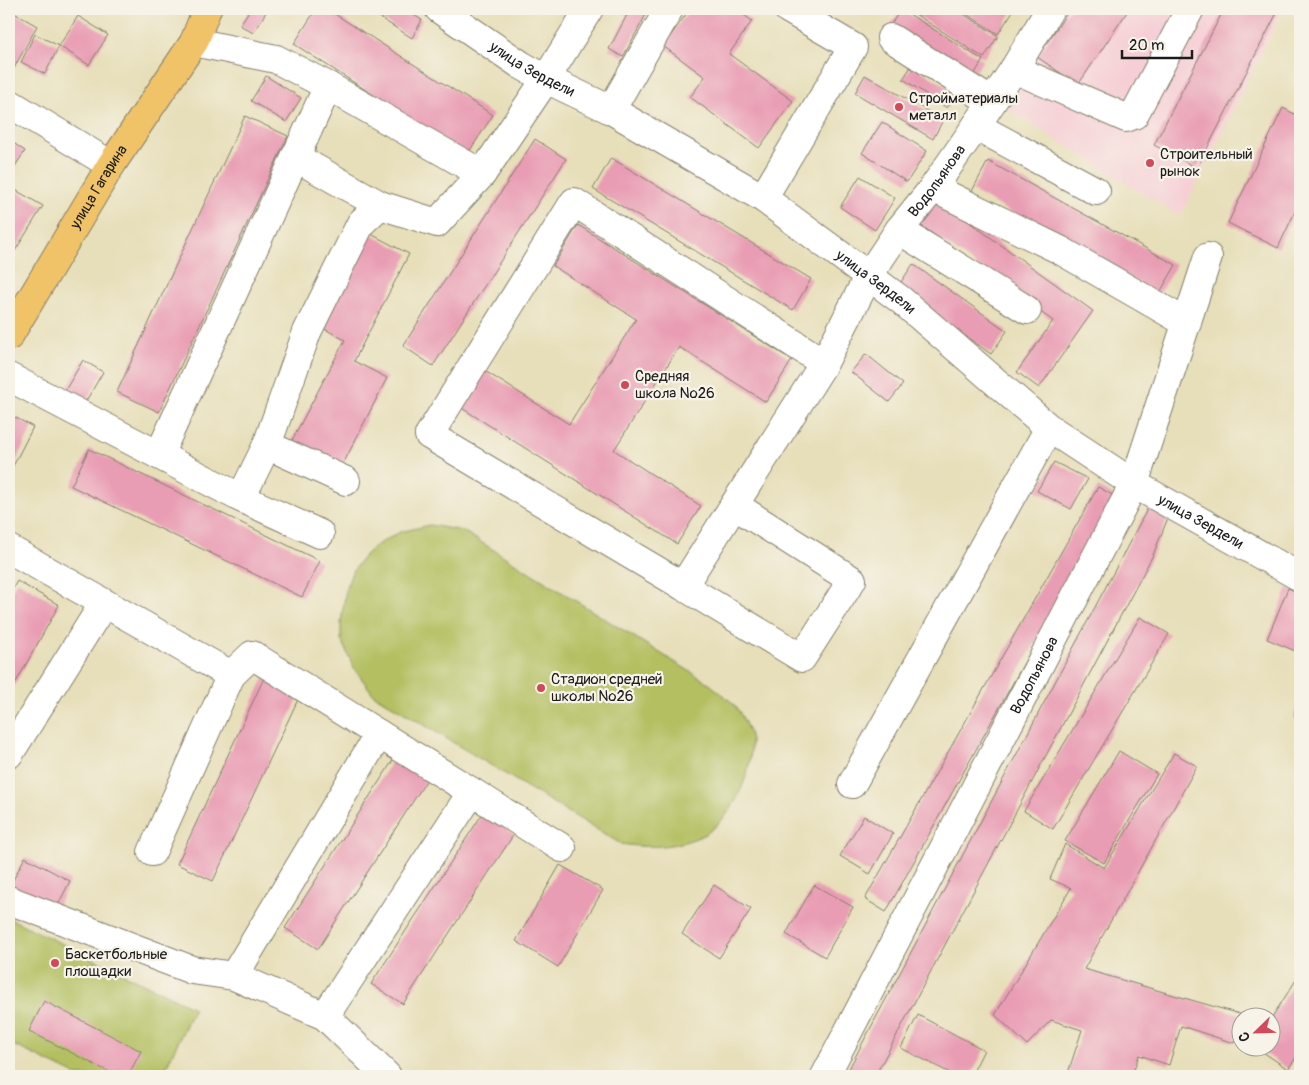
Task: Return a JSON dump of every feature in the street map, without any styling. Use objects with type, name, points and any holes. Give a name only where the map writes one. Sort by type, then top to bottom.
[{"type":"main road","name":"улица Гагарина","points":[[194,42],[199,9]]},
{"type":"main road","name":"улица Гагарина","points":[[9,336],[111,165],[194,42],[207,9]]},
{"type":"street","name":"улица Зердели","points":[[439,9],[521,65],[611,110],[763,198],[900,300],[1049,428],[1134,484],[1299,576]]},
{"type":"street","points":[[296,157],[380,205],[437,222],[482,174],[546,79],[589,9]]},
{"type":"street","points":[[611,110],[670,9]]},
{"type":"street","points":[[763,198],[853,47],[788,9]]},
{"type":"street","name":"Водопьянова","points":[[683,586],[824,362],[869,276],[899,230],[933,188],[976,126],[1014,69],[1050,9]]},
{"type":"street","points":[[1014,69],[1126,118],[1134,115],[1190,9]]},
{"type":"street","points":[[891,38],[992,102]]},
{"type":"street","points":[[194,42],[276,59],[328,86],[482,174]]},
{"type":"street","points":[[159,455],[328,86]]},
{"type":"street","points":[[9,103],[111,165]]},
{"type":"street","points":[[976,126],[1096,192]]},
{"type":"street","points":[[933,188],[1060,250],[1187,323]]},
{"type":"street","points":[[734,505],[852,580],[802,658],[430,435],[574,202],[824,362]]},
{"type":"street","points":[[242,498],[267,445],[308,332],[361,223],[380,205]]},
{"type":"street","points":[[899,230],[1027,310]]},
{"type":"street","name":"Водопьянова","points":[[825,1076],[1134,484],[1208,257]]},
{"type":"street","points":[[9,377],[242,498],[320,534]]},
{"type":"street","points":[[852,784],[1049,428]]},
{"type":"street","points":[[267,445],[346,481]]},
{"type":"street","points":[[9,549],[232,675]]},
{"type":"street","points":[[9,754],[104,603]]},
{"type":"street","points":[[152,852],[232,675],[252,656],[562,848]]},
{"type":"street","points":[[234,976],[379,734]]},
{"type":"street","points":[[325,1016],[472,792]]},
{"type":"street","points":[[9,900],[192,970],[234,976],[325,1016],[387,1076]]},
{"type":"shaded area","name":"Строительный рынок","points":[[1038,9],[1283,9],[1180,216],[1007,109]]},
{"type":"green space","name":"Стадион средней школы №26","points":[[430,525],[463,531],[707,682],[733,703],[741,714],[749,733],[751,754],[744,782],[738,796],[721,821],[711,830],[689,841],[651,846],[621,844],[373,694],[354,668],[341,639],[341,622],[346,589],[352,572],[363,557],[375,546],[400,532]]},
{"type":"green space","name":"Баскетбольные площадки","points":[[9,918],[194,1008],[162,1076],[78,1076],[9,1043]]},
{"type":"building","points":[[250,9],[268,9],[253,33],[240,25]]},
{"type":"building","points":[[316,9],[327,9],[493,115],[467,155],[294,44]]},
{"type":"building","points":[[366,9],[404,9],[422,20],[412,38]]},
{"type":"building","points":[[614,9],[649,9],[623,57],[609,49],[627,15]]},
{"type":"building","points":[[690,9],[736,9],[752,21],[729,54],[793,101],[759,148],[690,97],[705,77],[663,46]]},
{"type":"building","points":[[901,9],[983,60],[969,83],[887,30]]},
{"type":"building","points":[[907,9],[956,9],[998,36],[984,58]]},
{"type":"building","points":[[959,9],[1012,9],[1013,11],[998,34]]},
{"type":"building","points":[[1070,9],[1129,9],[1078,85],[1037,57]]},
{"type":"building","points":[[1224,9],[1279,9],[1197,168],[1154,145]]},
{"type":"building","points":[[9,10],[37,26],[14,68],[9,65]]},
{"type":"building","points":[[78,16],[108,35],[89,65],[59,46]]},
{"type":"building","points":[[35,34],[59,46],[45,74],[21,62]]},
{"type":"building","points":[[912,65],[957,93],[947,108],[903,79]]},
{"type":"building","name":"Стройматериалы металл","points":[[865,75],[943,120],[933,139],[855,93]]},
{"type":"building","points":[[266,76],[301,98],[286,122],[251,101]]},
{"type":"building","points":[[1283,108],[1300,117],[1300,201],[1278,248],[1228,223]]},
{"type":"building","points":[[245,116],[288,136],[159,412],[117,392]]},
{"type":"building","points":[[882,122],[927,151],[907,182],[862,153]]},
{"type":"building","points":[[535,139],[566,159],[433,366],[403,346]]},
{"type":"building","points":[[9,140],[25,151],[9,175]]},
{"type":"building","points":[[611,158],[811,279],[793,310],[593,189]]},
{"type":"building","points":[[988,161],[1176,265],[1159,294],[972,191]]},
{"type":"building","points":[[860,176],[895,198],[875,230],[840,207]]},
{"type":"building","points":[[12,188],[43,206],[10,259],[9,193]]},
{"type":"building","points":[[937,199],[1093,311],[1039,388],[1017,372],[1053,321],[919,224]]},
{"type":"building","name":"Средняя школа №26","points":[[578,225],[792,360],[766,402],[679,347],[614,450],[701,506],[677,544],[457,405],[480,368],[569,424],[636,319],[553,266]]},
{"type":"building","points":[[369,233],[409,254],[354,361],[387,378],[340,470],[290,444],[345,340],[321,327]]},
{"type":"building","points":[[913,264],[1007,331],[991,354],[897,288]]},
{"type":"building","points":[[866,354],[903,384],[889,402],[851,372]]},
{"type":"building","points":[[83,360],[103,372],[83,406],[63,394]]},
{"type":"building","points":[[9,414],[33,427],[9,474]]},
{"type":"building","points":[[89,449],[320,561],[302,597],[71,486]]},
{"type":"building","points":[[1054,462],[1088,479],[1071,509],[1037,491]]},
{"type":"building","points":[[1098,487],[1116,497],[886,912],[865,899]]},
{"type":"building","points":[[1150,504],[1170,513],[1153,555],[875,1076],[845,1076]]},
{"type":"building","points":[[17,581],[59,605],[9,695],[9,596]]},
{"type":"building","points":[[1288,588],[1300,593],[1300,653],[1267,639]]},
{"type":"building","points":[[1140,617],[1169,634],[1053,829],[1024,811]]},
{"type":"building","points":[[264,678],[300,695],[213,881],[177,864]]},
{"type":"building","points":[[1300,697],[1300,718],[1294,716]]},
{"type":"building","points":[[1119,751],[1157,774],[1104,863],[1065,841]]},
{"type":"building","points":[[1174,753],[1197,766],[1084,969],[1232,1012],[1232,1042],[1181,1026],[1169,1065],[1139,1055],[1132,1076],[1067,1076],[1082,1030],[1051,1020],[1027,1045],[995,1015],[1071,888],[1050,879],[1065,844],[1104,868]]},
{"type":"building","points":[[395,757],[428,778],[318,949],[285,928]]},
{"type":"building","points":[[483,813],[514,834],[403,1004],[371,984]]},
{"type":"building","points":[[864,816],[893,834],[870,874],[840,856]]},
{"type":"building","points":[[25,857],[70,881],[55,911],[9,888]]},
{"type":"building","points":[[560,865],[603,890],[558,967],[516,941]]},
{"type":"building","points":[[714,885],[751,909],[719,958],[682,934]]},
{"type":"building","points":[[814,885],[853,907],[825,957],[786,934]]},
{"type":"building","points":[[1300,974],[1300,1052],[1288,1069],[1272,1058],[1282,1058],[1282,1008],[1278,1008]]},
{"type":"building","points":[[44,1001],[141,1051],[128,1076],[117,1076],[29,1031]]},
{"type":"building","points":[[918,1015],[984,1050],[971,1076],[956,1076],[901,1048]]},
{"type":"place","name":"Стройматериалы металл","points":[[899,107]]},
{"type":"place","name":"Строительный рынок","points":[[1150,163]]},
{"type":"place","name":"Средняя школа №26","points":[[625,385]]},
{"type":"place","name":"Стадион средней школы №26","points":[[541,688]]},
{"type":"place","name":"Баскетбольные площадки","points":[[55,963]]}]
